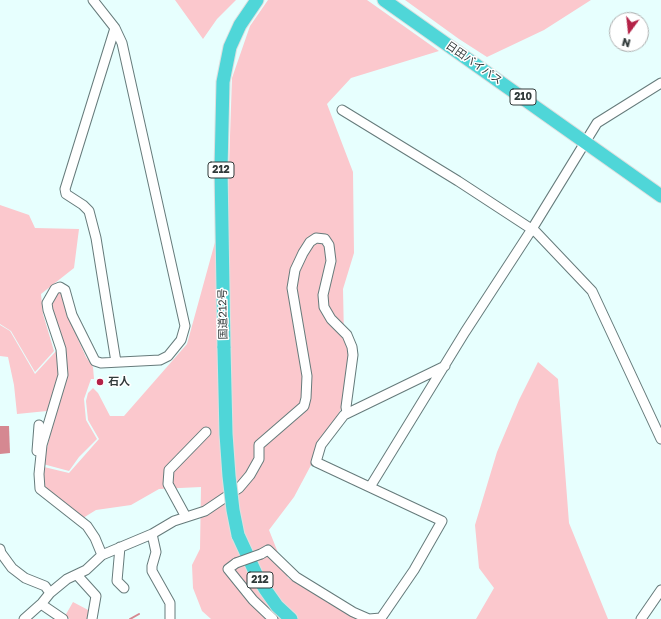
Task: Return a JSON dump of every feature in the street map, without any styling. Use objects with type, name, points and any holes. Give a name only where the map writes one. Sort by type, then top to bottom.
[{"type":"highway","name":"国道212号","points":[[257,0],[240,25],[230,47],[223,82],[221,169],[226,434],[233,510],[238,535],[256,574],[265,589],[277,606],[291,619]]},
{"type":"highway","name":"日田バイパス","points":[[384,0],[586,141],[661,196]]},
{"type":"street","points":[[93,0],[115,28],[122,43],[184,326],[181,340],[168,356],[152,361],[95,361],[72,315],[65,290],[60,287],[55,289],[47,303],[61,350],[63,375],[42,445],[39,474],[40,489],[87,526],[95,538],[102,555]]},
{"type":"street","points":[[115,28],[65,189],[66,194],[83,205],[89,211],[96,238],[116,362]]},
{"type":"street","points":[[370,487],[465,332],[532,229],[596,123],[661,83]]},
{"type":"street","points":[[342,110],[532,229],[592,291],[661,438]]},
{"type":"street","points":[[24,619],[41,604],[50,593],[68,579],[86,570],[102,555],[152,534],[174,521],[205,511],[239,488],[250,475],[259,459],[259,445],[304,406],[307,376],[292,288],[295,270],[303,252],[310,242],[316,238],[325,239],[330,245],[331,261],[323,295],[324,307],[331,319],[347,335],[352,347],[353,355],[346,407],[347,412]]},
{"type":"street","points":[[272,619],[253,600],[228,569],[236,563],[268,550],[296,578],[308,586],[322,592],[353,612],[369,619],[381,618],[414,570],[442,521],[316,462],[321,444],[347,412],[445,366]]},
{"type":"street","points":[[39,425],[37,469],[39,474]]},
{"type":"street","points":[[186,517],[168,484],[169,470],[206,432]]},
{"type":"street","points":[[152,534],[156,552],[152,563],[152,570],[170,603],[173,618]]},
{"type":"street","points":[[120,547],[117,581],[124,588]]},
{"type":"street","points":[[1,553],[12,568],[25,578],[45,586],[50,593]]},
{"type":"street","points":[[77,575],[96,596],[92,619]]},
{"type":"street","points":[[641,619],[661,590]]},
{"type":"street","points":[[41,604],[63,619]]},
{"type":"shaded area","points":[[175,0],[236,0],[217,19],[203,39]]},
{"type":"shaded area","points":[[268,0],[367,0],[439,51],[351,78],[327,104],[353,172],[354,253],[343,289],[344,338],[350,359],[342,407],[294,497],[269,530],[288,578],[320,594],[337,608],[360,619],[211,619],[202,611],[193,588],[192,565],[200,549],[201,487],[159,489],[131,505],[96,510],[83,518],[43,490],[42,479],[44,467],[69,473],[99,439],[88,420],[86,401],[88,393],[93,388],[98,393],[110,416],[124,416],[187,344],[228,195],[232,78],[250,26]]},
{"type":"shaded area","points":[[405,0],[591,0],[544,30],[487,57],[459,39]]},
{"type":"shaded area","points":[[0,205],[29,215],[35,228],[79,229],[74,268],[41,294],[43,314],[54,351],[35,372],[11,331],[0,324]]},
{"type":"shaded area","points":[[58,292],[62,294],[69,319],[86,357],[93,367],[94,379],[91,379],[84,399],[86,420],[97,439],[79,457],[69,471],[43,464],[65,376],[51,313],[52,301]]},
{"type":"shaded area","points":[[0,325],[10,331],[35,374],[57,350],[61,376],[47,411],[17,414],[14,385],[8,357],[0,356]]},
{"type":"shaded area","points":[[538,362],[558,379],[569,523],[608,619],[476,619],[494,588],[479,568],[475,525],[497,452],[519,400]]},
{"type":"shaded area","points":[[0,426],[9,426],[10,453],[0,454]]},
{"type":"shaded area","points":[[73,602],[90,611],[88,619],[70,619],[65,616]]},
{"type":"waterway","points":[[130,619],[139,614]]},
{"type":"place","name":"石人","points":[[100,382]]}]
